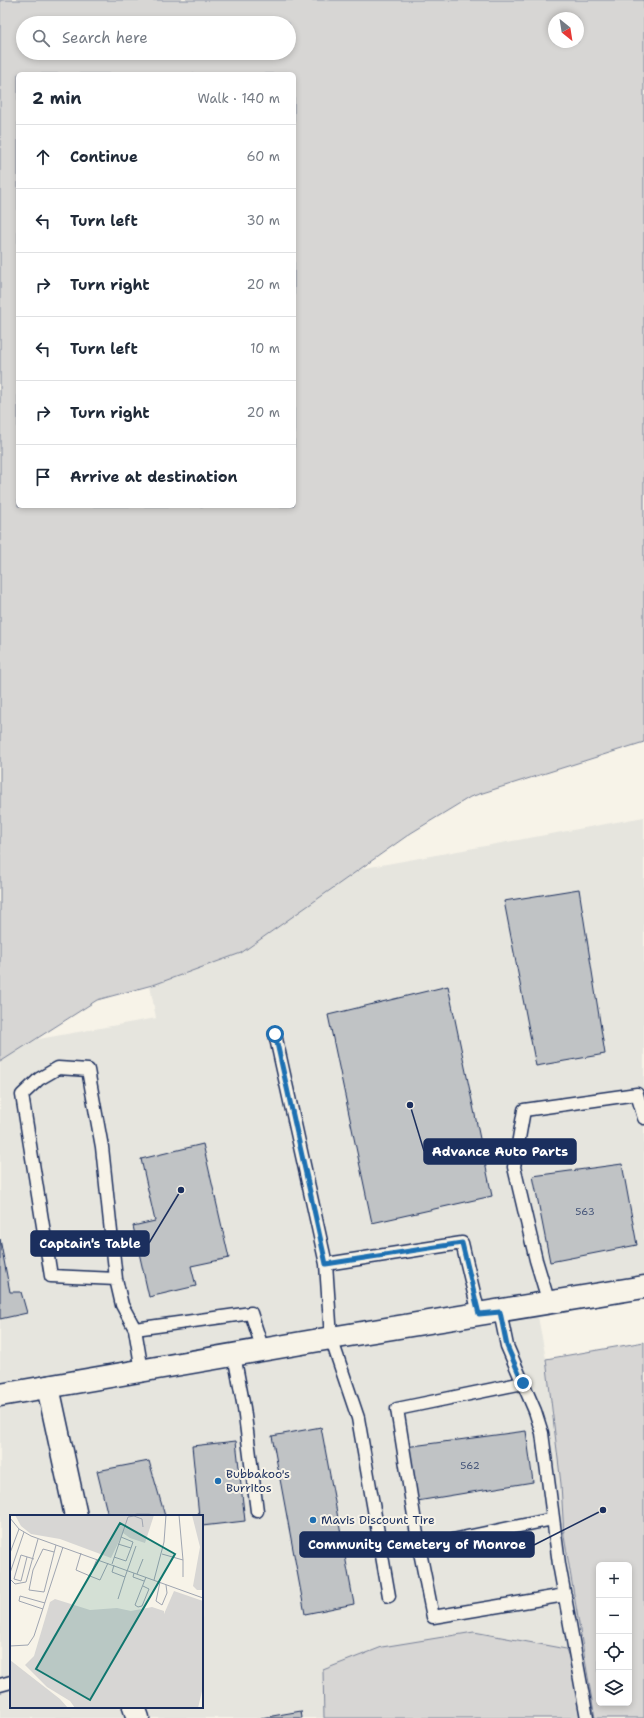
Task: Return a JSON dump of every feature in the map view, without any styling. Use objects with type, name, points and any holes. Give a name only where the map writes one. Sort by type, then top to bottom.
[{"type":"main road","points":[[0,1395],[331,1338],[644,1287]]},
{"type":"main road","points":[[48,1387],[76,1515]]},
{"type":"main road","points":[[134,1708],[138,1718]]},
{"type":"lane","points":[[275,1034],[326,1264],[331,1338],[358,1418],[389,1596]]},
{"type":"lane","points":[[116,1279],[51,1276],[22,1095],[39,1079],[58,1068],[88,1070],[102,1147],[116,1279],[122,1305],[135,1330],[142,1371]]},
{"type":"lane","points":[[549,1303],[536,1260],[514,1167],[524,1110],[640,1094],[644,1118]]},
{"type":"lane","points":[[326,1264],[462,1243],[489,1313],[507,1346],[542,1433],[553,1519],[587,1718]]},
{"type":"lane","points":[[135,1330],[251,1313],[263,1350]]},
{"type":"lane","points":[[234,1355],[244,1408],[257,1511]]},
{"type":"lane","points":[[523,1383],[397,1409],[433,1616],[565,1595]]},
{"type":"lane","points":[[420,1547],[553,1519]]},
{"type":"lane","points":[[0,1685],[10,1682]]},
{"type":"shaded area","points":[[0,0],[644,0],[644,742],[470,797],[411,833],[241,953],[156,984],[97,1000],[0,1062]]},
{"type":"shaded area","points":[[644,817],[644,1286],[536,1306],[546,1359],[561,1484],[564,1536],[595,1718],[0,1718],[0,1046],[156,1018],[136,910]]},
{"type":"shaded area","points":[[644,1342],[644,1718],[595,1718],[564,1536],[561,1484],[546,1359]]},
{"type":"shaded area","points":[[474,1632],[566,1649],[591,1718],[324,1718],[323,1670],[382,1647]]},
{"type":"building","points":[[579,889],[605,1054],[536,1066],[504,901]]},
{"type":"building","points":[[448,986],[492,1196],[372,1223],[328,1015]]},
{"type":"building","points":[[203,1144],[229,1258],[191,1266],[196,1286],[149,1297],[133,1226],[155,1221],[141,1159]]},
{"type":"building","points":[[622,1164],[637,1245],[550,1262],[533,1176]]},
{"type":"building","points":[[0,1239],[10,1292],[21,1292],[27,1313],[0,1319]]},
{"type":"building","name":"Mavis Discount Tire","points":[[321,1427],[354,1604],[305,1614],[272,1436]]},
{"type":"building","points":[[526,1431],[533,1482],[417,1501],[405,1447]]},
{"type":"building","name":"Bubbakoo's Burritos","points":[[236,1441],[245,1521],[203,1526],[203,1515],[199,1515],[192,1446]]},
{"type":"building","points":[[149,1461],[165,1515],[108,1515],[97,1471]]},
{"type":"building","points":[[301,1711],[302,1718],[261,1718]]},
{"type":"place","name":"Advance Auto Parts","points":[[410,1105]]},
{"type":"place","name":"Captain's Table","points":[[181,1190]]},
{"type":"place","name":"Bubbakoo's Burritos","points":[[218,1481]]},
{"type":"place","name":"Community Cemetery of Monroe","points":[[603,1510]]},
{"type":"place","name":"Mavis Discount Tire","points":[[313,1520]]},
{"type":"route","points":[[275,1034],[326,1264],[462,1243],[479,1314],[500,1312],[507,1346],[523,1383]]}]
